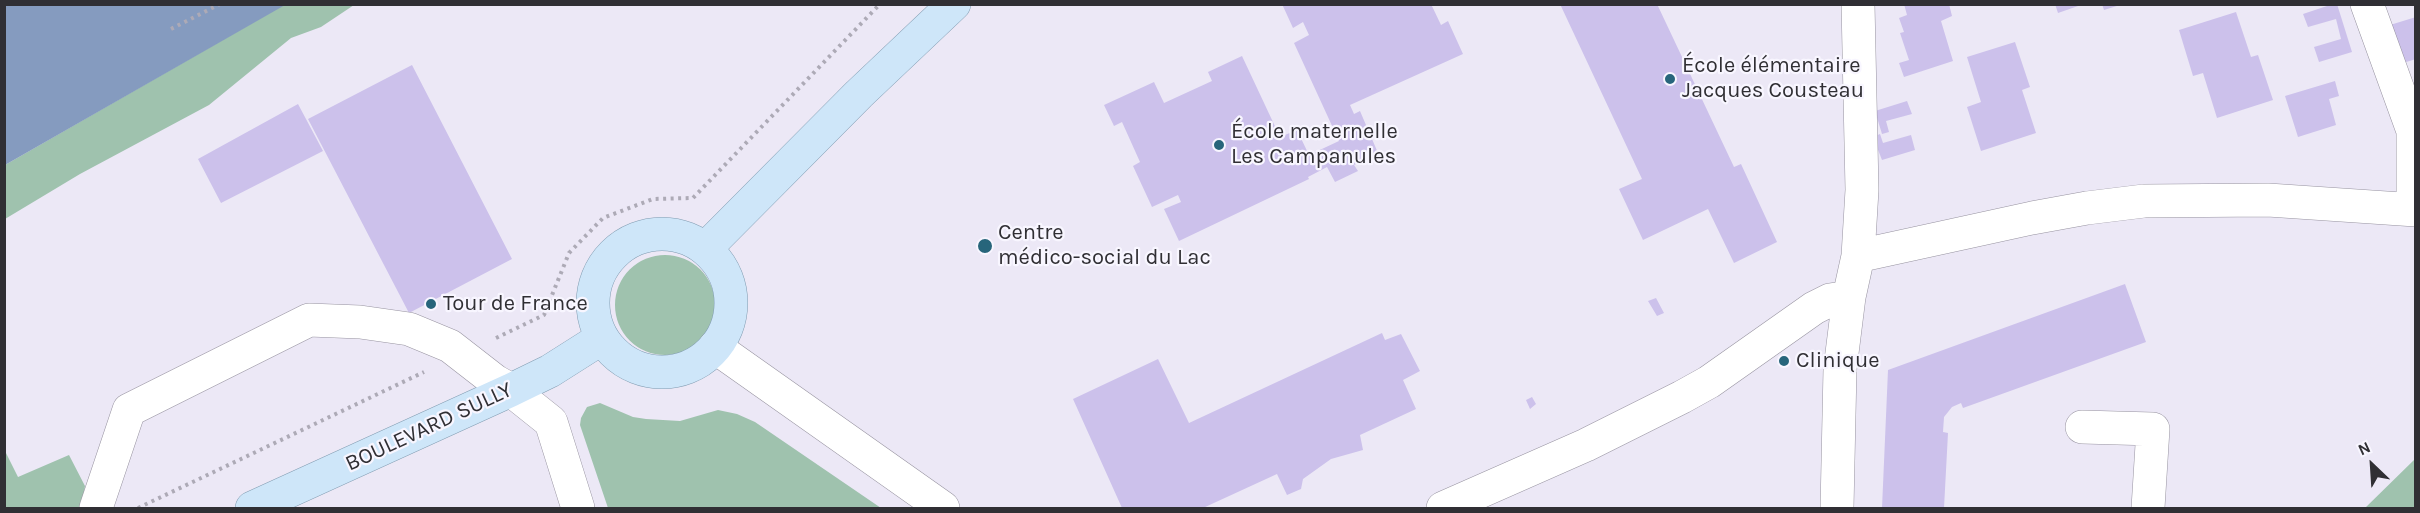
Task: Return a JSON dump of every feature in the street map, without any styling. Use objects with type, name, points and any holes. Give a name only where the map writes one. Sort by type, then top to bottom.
[{"type":"main road","points":[[705,249],[859,93],[954,4]]},
{"type":"main road","points":[[661,234],[685,238],[705,249],[720,265],[729,285],[731,307],[727,328],[715,347],[699,362],[678,370],[656,372],[635,367],[616,355],[602,338],[594,316],[593,291],[601,269],[617,251],[637,239],[661,234]]},
{"type":"main road","name":"BOULEVARD SULLY","points":[[252,508],[511,390],[550,371],[602,338]]},
{"type":"street","points":[[1837,508],[1840,369],[1858,256],[1862,190],[1858,4]]},
{"type":"street","points":[[1858,256],[2032,218],[2144,201],[2268,200],[2414,210],[2414,131],[2367,4]]},
{"type":"street","points":[[1443,508],[1586,445],[1682,397],[1709,381],[1814,308],[1830,300],[1850,297]]},
{"type":"street","points":[[96,508],[129,410],[309,320],[360,322],[409,329],[450,346],[495,381],[511,390],[550,422],[578,508]]},
{"type":"street","points":[[715,347],[942,508]]},
{"type":"street","points":[[2082,427],[2153,429],[2148,508]]},
{"type":"path","points":[[171,29],[220,4]]},
{"type":"path","points":[[693,198],[880,4]]},
{"type":"green space","points":[[285,4],[354,5],[321,27],[291,38],[209,105],[80,174],[5,219],[5,165]]},
{"type":"green space","points":[[665,255],[684,259],[700,270],[711,286],[715,305],[711,324],[700,340],[684,351],[665,355],[646,351],[630,340],[619,324],[615,305],[619,286],[630,270],[646,259]]},
{"type":"green space","points":[[600,403],[633,417],[646,419],[680,421],[718,410],[737,414],[755,422],[881,508],[608,508],[580,425],[587,407]]},
{"type":"green space","points":[[4,449],[18,477],[69,455],[85,486],[82,508],[5,508]]},
{"type":"green space","points":[[2415,459],[2415,508],[2365,508]]},
{"type":"water","points":[[5,4],[285,4],[285,5],[5,165]]},
{"type":"building","points":[[1282,4],[1431,4],[1441,25],[1448,21],[1463,54],[1350,105],[1354,114],[1360,111],[1378,153],[1354,165],[1358,171],[1335,182],[1327,167],[1308,177],[1309,179],[1179,241],[1164,209],[1181,202],[1178,195],[1152,207],[1133,166],[1140,162],[1122,122],[1114,126],[1104,105],[1154,82],[1164,103],[1212,81],[1208,72],[1242,56],[1280,137],[1297,130],[1309,155],[1339,141],[1294,43],[1309,35],[1303,22],[1293,28]]},
{"type":"building","points":[[1560,4],[1657,4],[1734,167],[1741,164],[1777,242],[1734,263],[1708,209],[1643,240],[1619,189],[1642,179]]},
{"type":"building","points":[[1904,4],[1949,4],[1952,16],[1941,21],[1953,61],[1904,77],[1899,63],[1909,60],[1900,33],[1904,32],[1899,18],[1907,15]]},
{"type":"building","points":[[2055,4],[2081,4],[2081,5],[2058,13]]},
{"type":"building","points":[[2102,4],[2120,4],[2120,5],[2104,10]]},
{"type":"building","points":[[2337,4],[2352,52],[2319,62],[2314,47],[2341,39],[2336,19],[2308,27],[2303,14]]},
{"type":"building","points":[[2236,12],[2251,57],[2258,55],[2273,100],[2217,118],[2203,73],[2193,76],[2179,30]]},
{"type":"building","points":[[2416,17],[2416,59],[2403,63],[2390,25]]},
{"type":"building","points":[[2015,42],[2030,87],[2022,90],[2036,133],[1981,151],[1967,107],[1981,102],[1967,57]]},
{"type":"building","points":[[412,65],[512,259],[409,313],[308,119]]},
{"type":"building","points":[[2335,81],[2339,96],[2329,99],[2336,125],[2298,137],[2285,96]]},
{"type":"building","points":[[1907,101],[1912,114],[1886,121],[1889,132],[1882,134],[1875,111]]},
{"type":"building","points":[[298,104],[323,151],[221,203],[198,159]]},
{"type":"building","points":[[1880,134],[1883,143],[1911,135],[1915,150],[1882,160],[1873,137]]},
{"type":"building","points":[[2125,284],[2146,342],[1963,408],[1961,403],[1952,407],[1944,417],[1943,432],[1948,433],[1944,508],[1882,508],[1888,370]]},
{"type":"building","points":[[1656,298],[1664,313],[1657,316],[1648,301]]},
{"type":"building","points":[[1382,333],[1385,340],[1401,334],[1420,371],[1403,380],[1416,409],[1360,435],[1363,450],[1331,459],[1303,479],[1301,489],[1287,495],[1277,474],[1203,508],[1122,508],[1073,399],[1158,359],[1189,423]]},
{"type":"building","points":[[1532,397],[1536,404],[1530,409],[1526,400]]},
{"type":"place","name":"École élémentaire Jacques Cousteau","points":[[1670,79]]},
{"type":"place","name":"École maternelle Les Campanules","points":[[1219,145]]},
{"type":"place","name":"Centre médico-social du Lac","points":[[985,246]]},
{"type":"place","name":"Tour de France","points":[[431,304]]},
{"type":"place","name":"Clinique","points":[[1784,361]]}]
